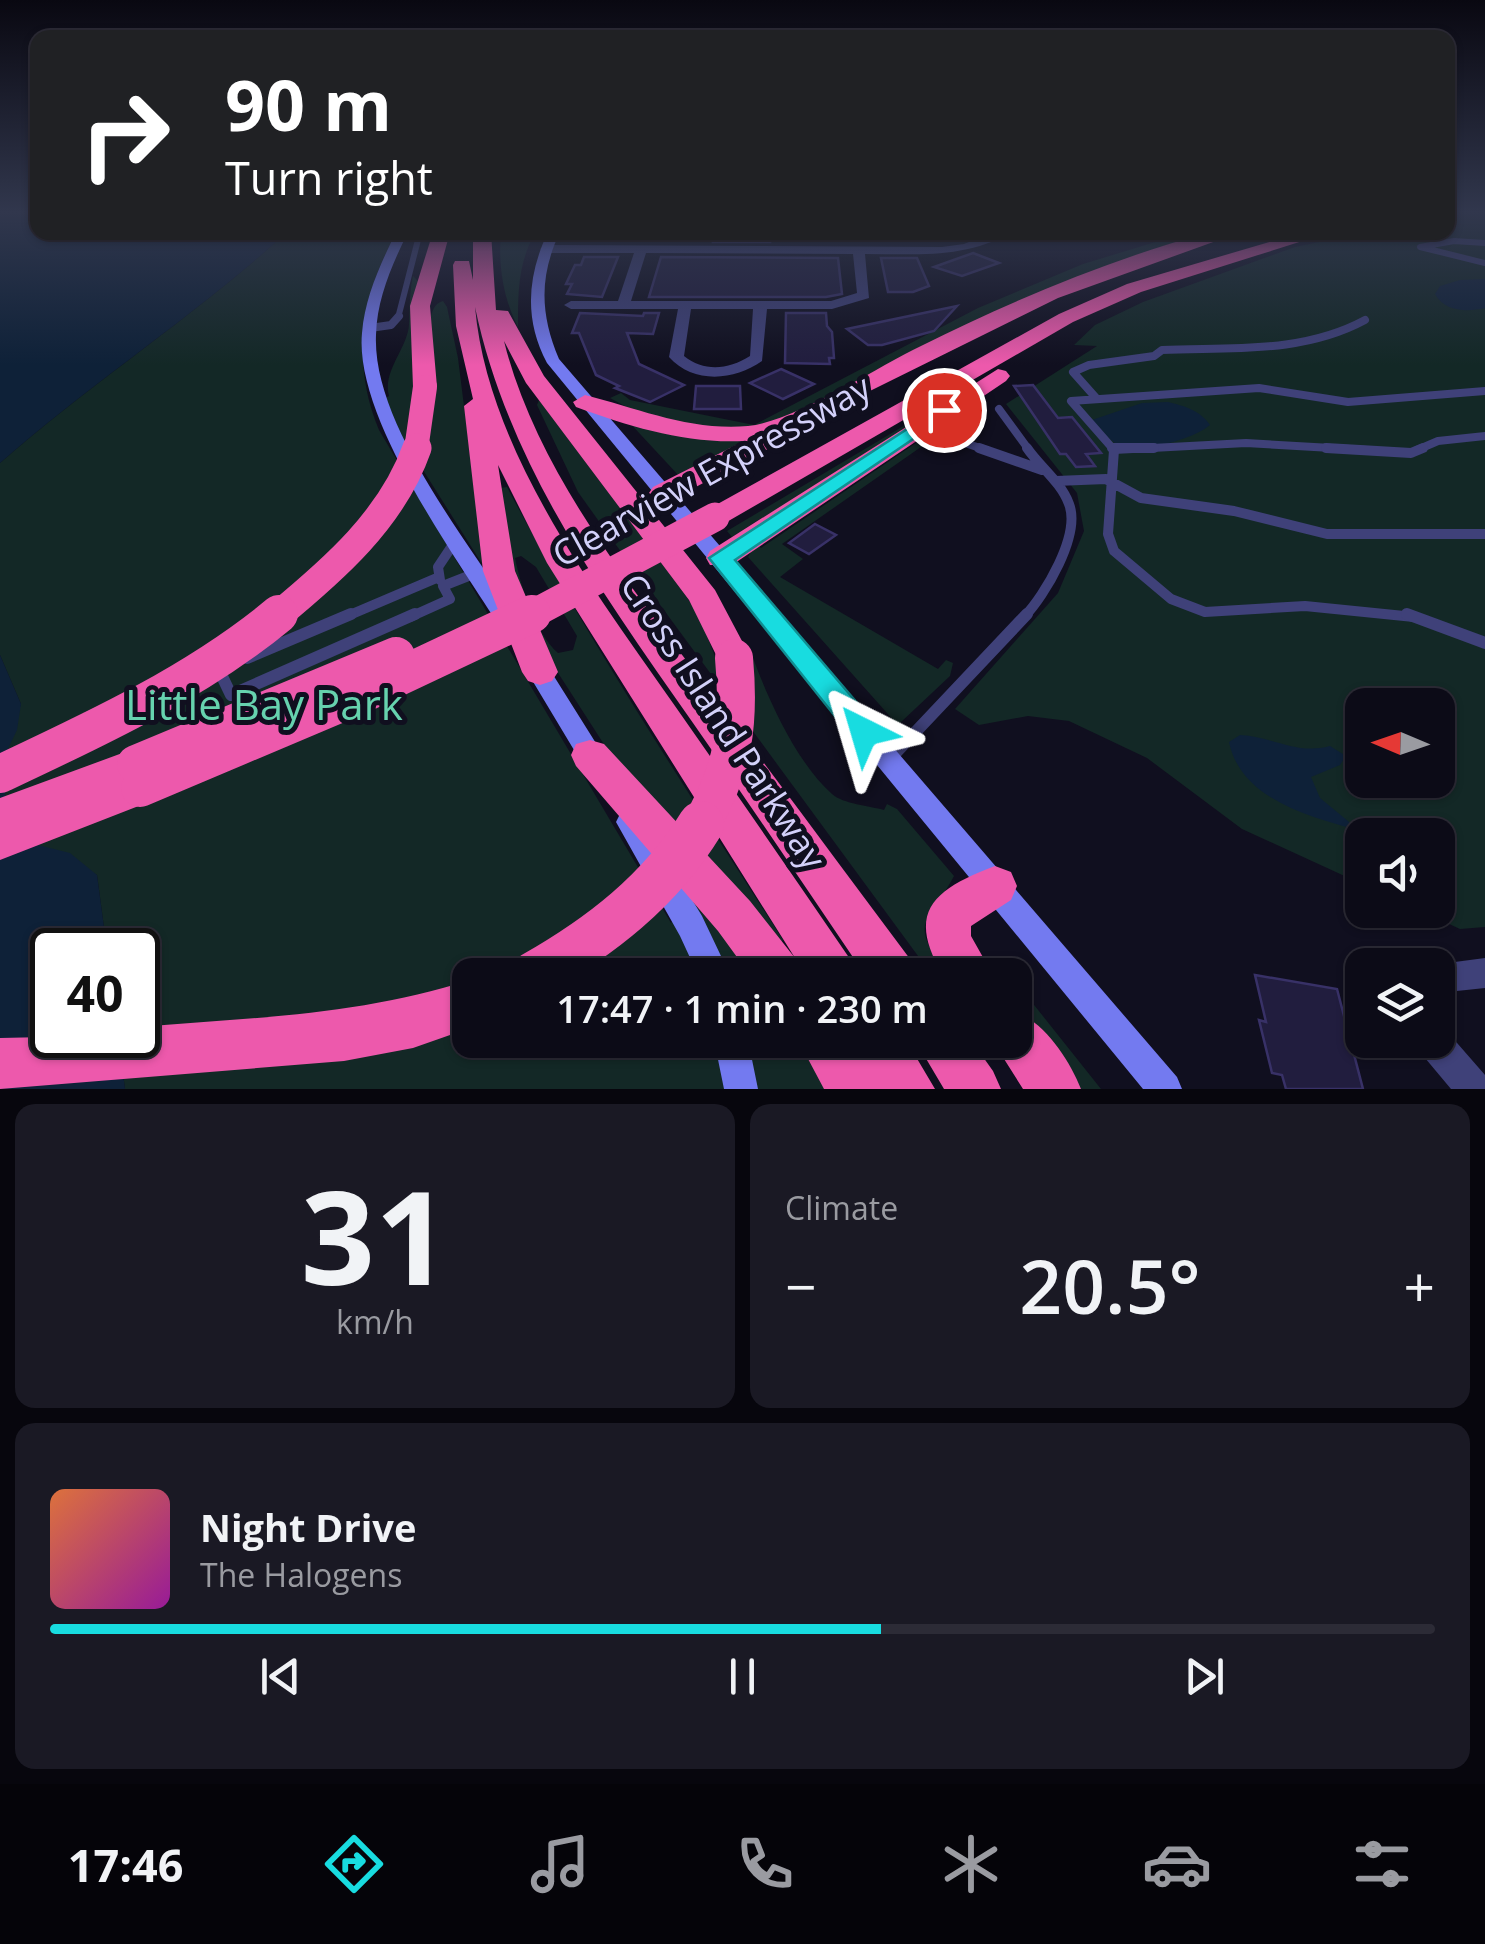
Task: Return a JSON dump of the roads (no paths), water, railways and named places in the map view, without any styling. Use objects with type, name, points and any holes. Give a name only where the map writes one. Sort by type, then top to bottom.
[{"type":"highway","points":[[0,774],[129,711],[184,678],[271,620],[330,572],[373,526],[411,470],[424,433],[420,306],[433,263]]},
{"type":"highway","name":"Cross Island Parkway","points":[[463,263],[468,349],[496,429],[551,538],[612,640],[822,958]]},
{"type":"highway","name":"Cross Island Parkway","points":[[481,263],[481,292],[491,340],[511,396],[552,480],[649,633],[882,958]]},
{"type":"highway","points":[[494,263],[496,299],[520,356],[704,598],[734,658],[740,695],[736,740],[720,788],[694,836],[627,911],[560,958]]},
{"type":"highway","points":[[585,402],[649,422],[732,435],[774,429],[944,343],[1046,297],[1137,263]]},
{"type":"highway","name":"Clearview Expressway","points":[[138,776],[446,656],[613,574],[709,511],[1043,314],[1164,263]]},
{"type":"highway","name":"Clearview Expressway","points":[[709,511],[1036,333],[1134,288],[1223,263]]},
{"type":"highway","points":[[721,558],[1052,342],[1168,280]]},
{"type":"highway","points":[[468,349],[496,560],[508,600],[540,672]]},
{"type":"highway","points":[[663,492],[778,434],[816,410]]},
{"type":"highway","points":[[590,754],[734,916],[766,958]]},
{"type":"highway","points":[[0,816],[138,776]]},
{"type":"highway","points":[[0,842],[138,776]]},
{"type":"highway","points":[[958,958],[948,941],[948,916],[994,886]]},
{"type":"highway","points":[[0,1064],[344,1036],[414,1023],[452,1010]]},
{"type":"highway","points":[[834,1058],[854,1089]]},
{"type":"highway","points":[[888,1058],[908,1089]]},
{"type":"highway","points":[[953,1058],[975,1089]]},
{"type":"highway","points":[[1032,1058],[1055,1089]]},
{"type":"street","points":[[388,263],[380,280],[370,328],[371,376],[382,416],[590,754],[706,958]]},
{"type":"street","points":[[541,263],[536,275],[534,304],[538,331],[552,360],[1165,1089]]},
{"type":"street","points":[[623,306],[637,263]]},
{"type":"street","points":[[571,305],[826,306],[864,295],[860,263]]},
{"type":"street","points":[[685,306],[676,357],[686,366],[715,372],[739,368],[757,358],[760,307]]},
{"type":"street","points":[[1455,977],[1485,974]]},
{"type":"street","points":[[735,1058],[741,1089]]},
{"type":"street","points":[[1447,1058],[1474,1089]]},
{"type":"lane","points":[[370,328],[391,326],[398,320],[412,263]]},
{"type":"lane","points":[[1097,399],[1073,372],[1088,365],[1154,356],[1162,350],[1253,348],[1346,333],[1365,320]]},
{"type":"lane","points":[[1485,391],[1348,402],[1259,388],[1071,401],[1114,450],[1108,534],[1114,551],[1171,599],[1205,612],[1306,606],[1407,614],[1485,643]]},
{"type":"lane","points":[[888,761],[1044,596],[1073,525],[1070,505],[1056,481],[1043,470],[999,408]]},
{"type":"lane","points":[[1114,450],[1246,443],[1411,453],[1438,440],[1485,436]]},
{"type":"lane","points":[[959,441],[1043,470]]},
{"type":"lane","points":[[1056,481],[1106,480],[1140,498],[1234,511],[1327,534],[1485,534]]},
{"type":"lane","points":[[456,540],[438,567],[441,581],[450,599],[231,695],[219,670],[441,581],[476,573]]},
{"type":"water","points":[[0,263],[251,263],[71,404],[0,463]]},
{"type":"water","points":[[1485,279],[1485,308],[1457,309],[1444,304],[1435,294],[1440,286],[1460,280]]},
{"type":"water","points":[[1168,402],[1197,412],[1210,425],[1178,440],[1137,447],[1115,443],[1092,420],[1142,403]]},
{"type":"water","points":[[0,655],[21,704],[17,730],[5,755],[5,800],[34,844],[70,853],[97,875],[104,928],[30,928],[30,1058],[121,1058],[125,1089],[0,1089]]},
{"type":"water","points":[[1240,735],[1253,736],[1296,747],[1330,746],[1345,755],[1340,765],[1311,777],[1320,798],[1345,819],[1345,826],[1300,812],[1263,792],[1236,762],[1229,742]]},
{"type":"park label","name":"Little Bay Park","points":[[264,703]]}]
